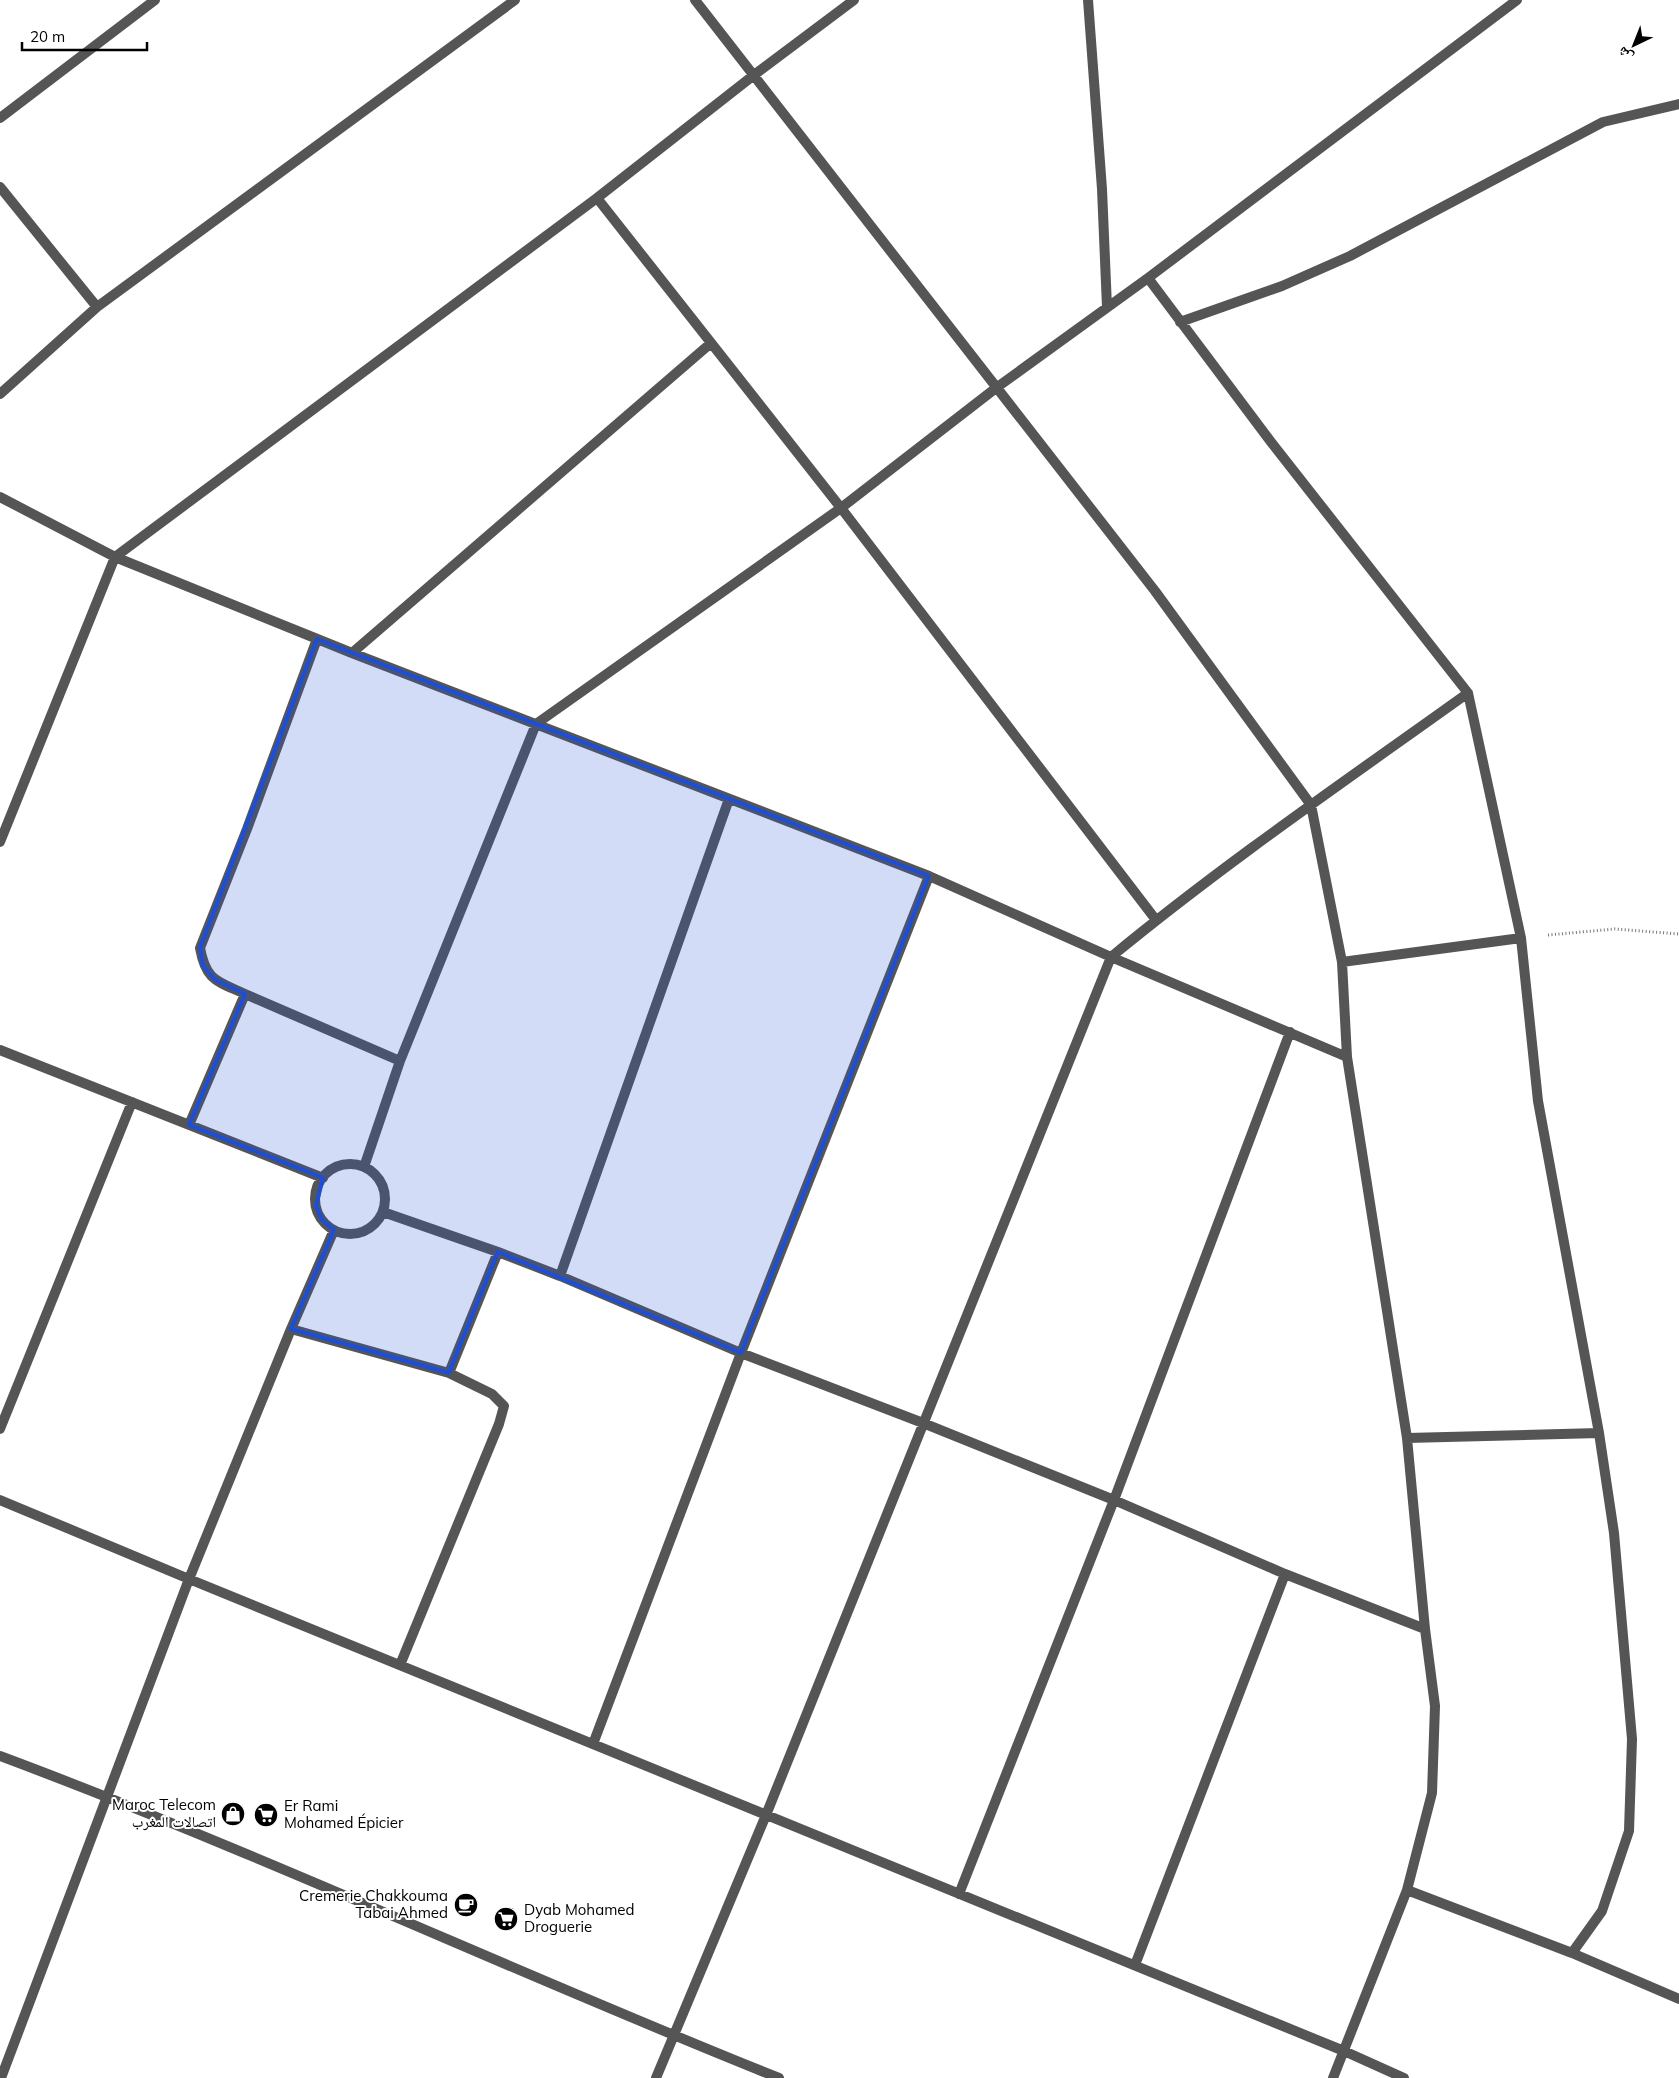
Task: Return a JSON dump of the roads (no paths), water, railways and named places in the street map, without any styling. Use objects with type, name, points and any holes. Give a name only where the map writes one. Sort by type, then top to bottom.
[{"type":"street","points":[[0,118],[156,0]]},
{"type":"street","points":[[0,394],[97,307],[515,0]]},
{"type":"street","points":[[695,0],[1155,591],[1311,806],[1342,962],[1347,1057],[1408,1438],[1425,1629],[1435,1706],[1432,1793],[1407,1890],[1332,2078]]},
{"type":"street","points":[[0,842],[115,557],[597,198],[754,75],[854,0]]},
{"type":"street","points":[[1088,0],[1108,307]]},
{"type":"street","points":[[364,1167],[400,1061],[536,724],[840,508],[996,388],[1148,278],[1517,0]]},
{"type":"street","points":[[1180,322],[1282,286],[1350,256],[1603,122],[1679,104]]},
{"type":"street","points":[[0,187],[97,307]]},
{"type":"street","points":[[597,198],[840,508],[1156,920]]},
{"type":"street","points":[[1148,278],[1271,442],[1468,693],[1521,938],[1538,1101],[1599,1433],[1614,1533],[1632,1739],[1629,1831],[1602,1911],[1572,1953]]},
{"type":"street","points":[[352,653],[711,343]]},
{"type":"street","points":[[0,497],[115,557],[352,653],[929,876],[1111,957],[1347,1057]]},
{"type":"street","points":[[317,639],[247,829],[200,948],[203,966],[215,980],[400,1061]]},
{"type":"street","points":[[656,2078],[766,1815],[1111,957],[1156,920],[1468,693]]},
{"type":"street","points":[[560,1276],[729,799]]},
{"type":"street","points":[[593,1744],[741,1353],[929,876]]},
{"type":"street","points":[[1342,962],[1521,938]]},
{"type":"street","points":[[189,1125],[245,994]]},
{"type":"street","points":[[958,1894],[1114,1500],[1290,1032]]},
{"type":"street","points":[[0,1050],[323,1178]]},
{"type":"street","points":[[0,1429],[132,1102]]},
{"type":"street","points":[[353,1164],[364,1167],[378,1178],[385,1194],[383,1212],[375,1224],[362,1232],[348,1234],[334,1230],[322,1220],[316,1206],[316,1191],[323,1178],[331,1170],[342,1165],[353,1164]]},
{"type":"street","points":[[383,1212],[560,1276],[741,1353],[923,1423],[1114,1500],[1285,1574],[1425,1629]]},
{"type":"street","points":[[1,2078],[189,1579],[291,1329],[334,1230]]},
{"type":"street","points":[[449,1373],[498,1252]]},
{"type":"street","points":[[291,1329],[449,1373],[492,1394],[504,1406],[499,1424],[400,1666]]},
{"type":"street","points":[[1408,1438],[1599,1433]]},
{"type":"street","points":[[0,1500],[400,1666],[1344,2051],[1404,2078]]},
{"type":"street","points":[[1135,1966],[1285,1574]]},
{"type":"street","points":[[0,1756],[108,1796],[672,2036],[779,2078]]},
{"type":"street","points":[[1407,1890],[1572,1953],[1679,1999]]},
{"type":"place","name":"Maroc Telecom اتصالات المغرب","points":[[233,1814]]},
{"type":"place","name":"Er Rami Mohamed Épicier","points":[[266,1815]]},
{"type":"place","name":"Cremerie Chakkouma Tabai Ahmed","points":[[466,1905]]},
{"type":"place","name":"Dyab Mohamed Droguerie","points":[[506,1919]]}]
